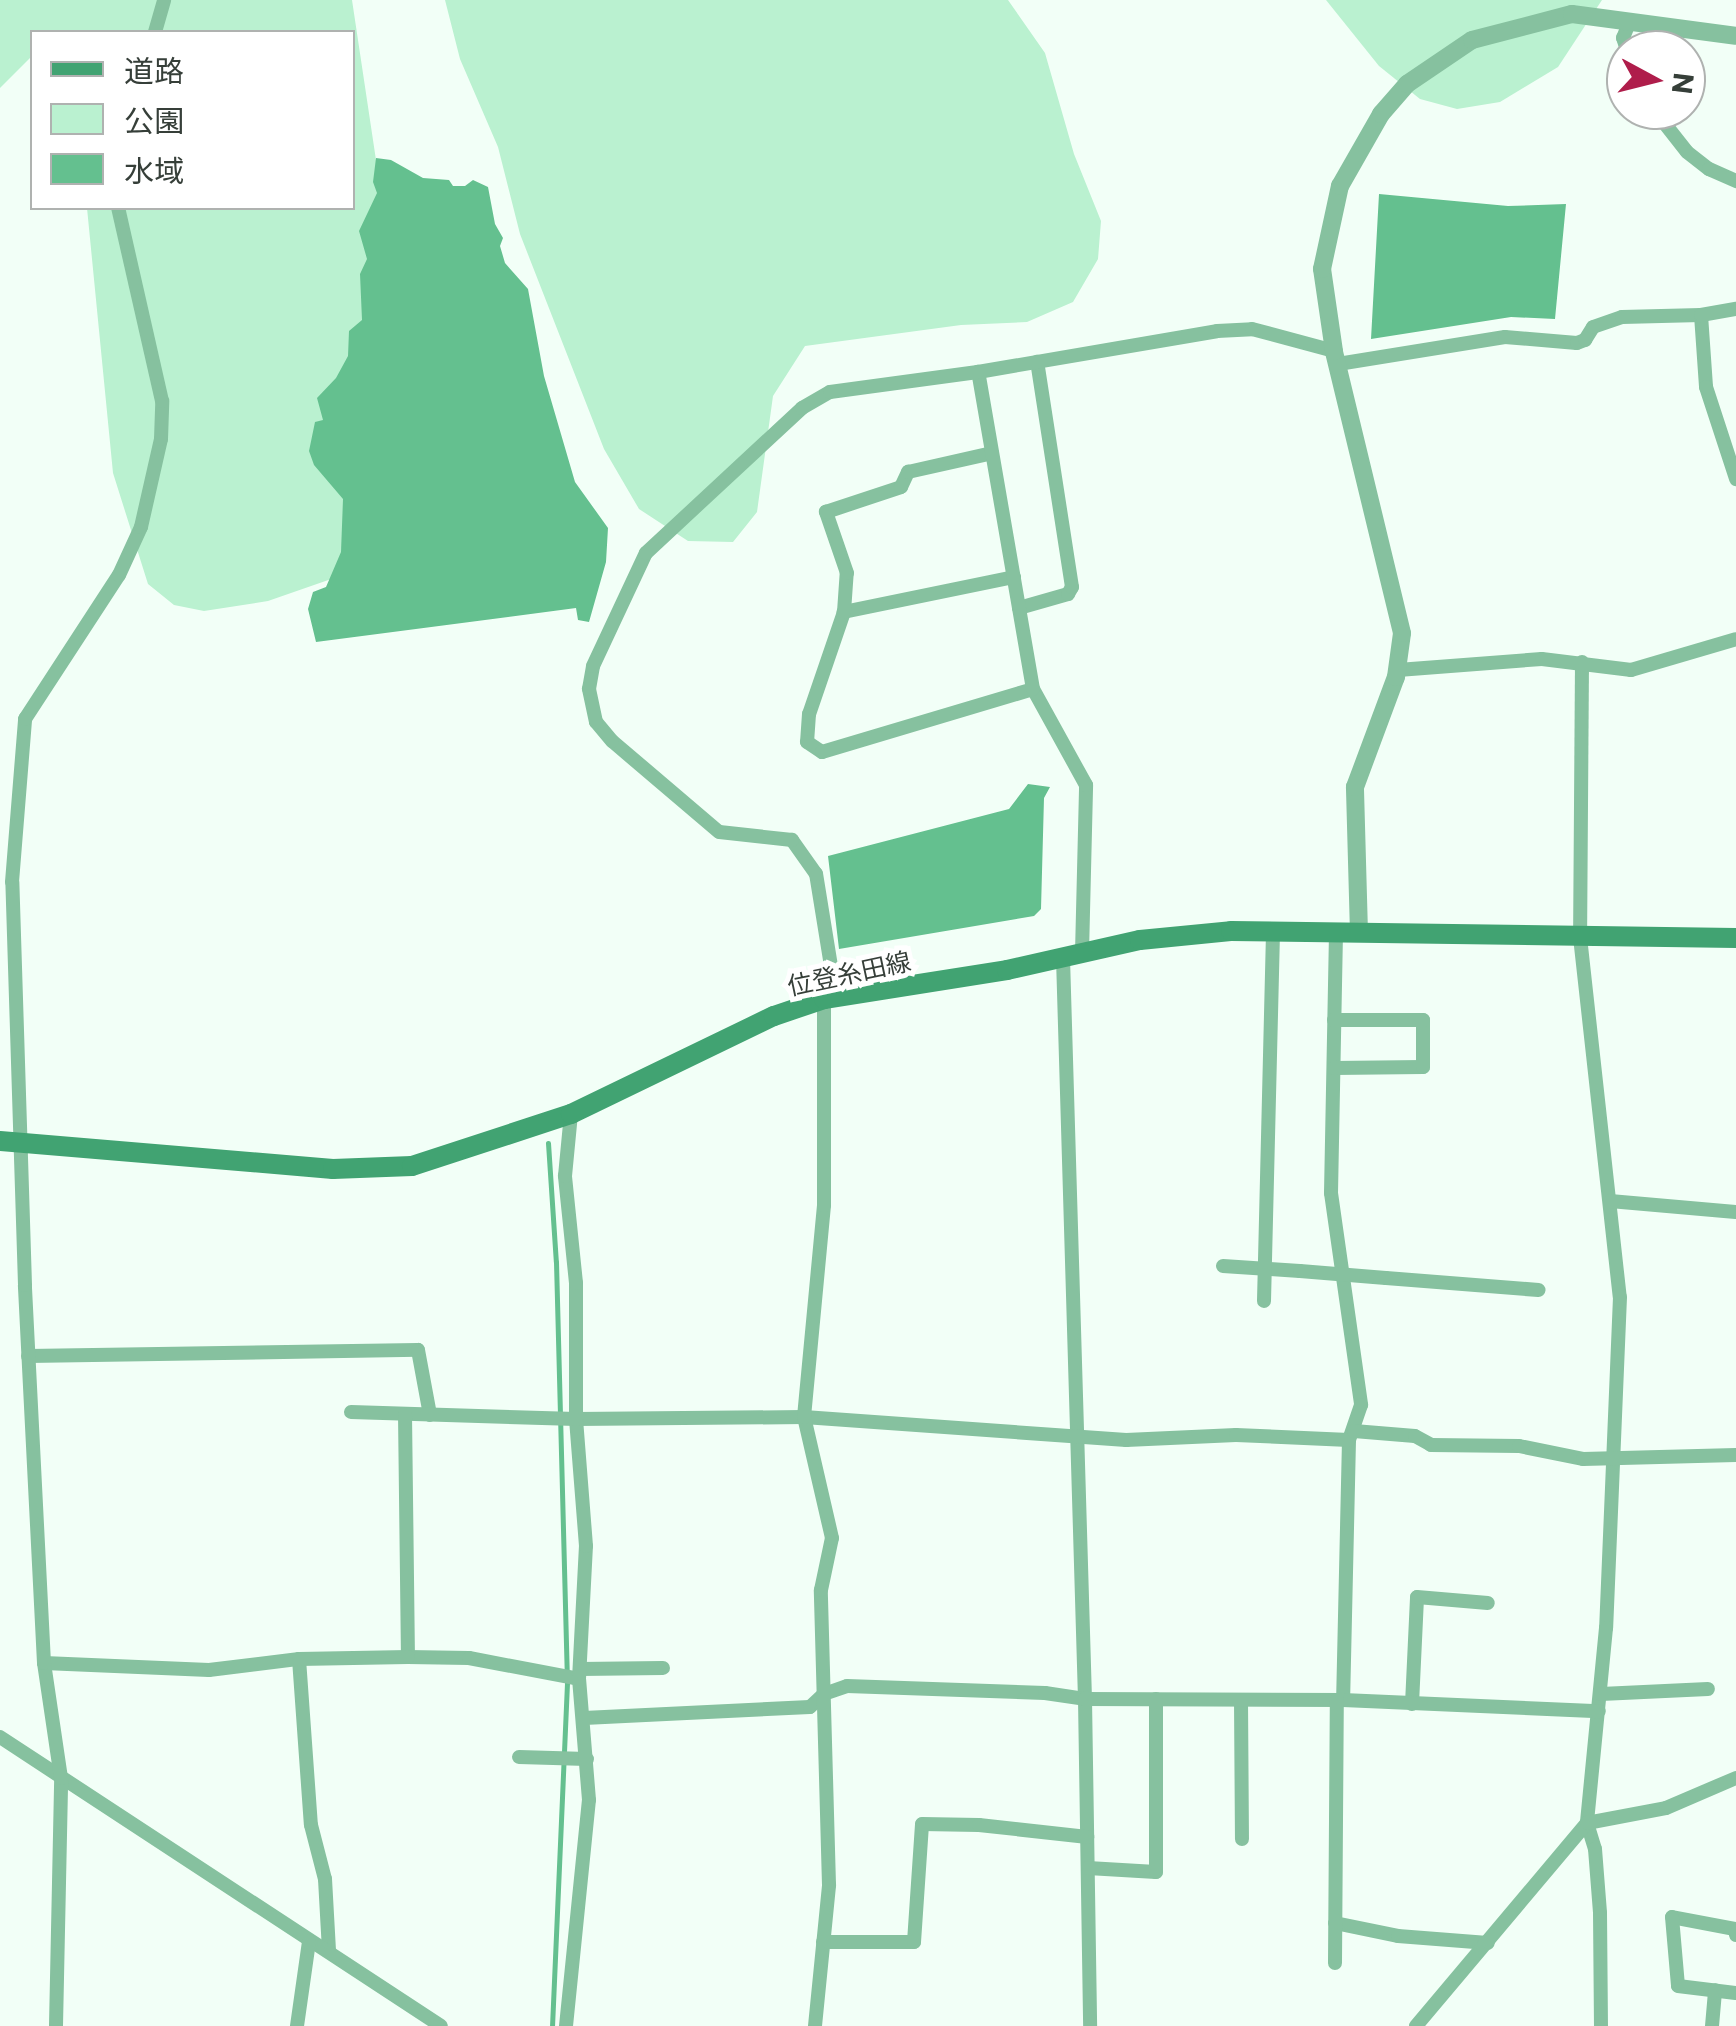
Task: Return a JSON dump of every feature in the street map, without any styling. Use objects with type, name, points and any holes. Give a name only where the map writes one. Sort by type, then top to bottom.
[{"type":"main road","name":"位登糸田線","points":[[10,1142],[334,1169],[412,1166],[571,1114],[774,1016],[830,998],[1072,956],[1140,940],[1273,932],[1736,938]]},
{"type":"street","points":[[155,30],[164,0]]},
{"type":"street","points":[[1360,933],[1354,787],[1398,670],[1400,616],[1336,358],[1322,269],[1330,218],[1358,149],[1381,114],[1420,74],[1472,40],[1572,14],[1736,36]]},
{"type":"street","points":[[1626,30],[1630,21]]},
{"type":"street","points":[[1670,130],[1687,152],[1708,169],[1736,180]]},
{"type":"street","points":[[56,2026],[62,1778],[44,1663],[28,1356],[10,1142],[12,882],[26,719],[120,575],[141,527],[161,439],[162,401],[118,210]]},
{"type":"street","points":[[815,2026],[828,1885],[821,1590],[832,1538],[804,1418],[824,1206],[830,998],[816,874],[792,840],[719,832],[612,741],[596,722],[589,689],[593,666],[646,553],[802,408],[830,392],[978,372],[1217,331],[1252,329],[1336,358],[1504,338],[1577,343],[1585,340],[1592,326],[1622,317],[1701,315],[1736,308]]},
{"type":"street","points":[[1701,315],[1706,387],[1736,479]]},
{"type":"street","points":[[1019,608],[1068,594],[1072,587],[1037,362]]},
{"type":"street","points":[[978,372],[1033,689],[1086,785],[1072,956],[1076,1437],[1090,2026]]},
{"type":"street","points":[[992,453],[908,472],[901,487],[826,512],[847,574],[844,612],[809,714],[806,734],[811,748],[822,752],[1033,689]]},
{"type":"street","points":[[844,612],[1014,578]]},
{"type":"street","points":[[1398,670],[1542,660],[1631,670],[1736,639]]},
{"type":"street","points":[[1582,662],[1580,937],[1620,1297],[1599,1711],[1587,1823],[1594,1848],[1600,1913],[1601,2026]]},
{"type":"street","points":[[1264,1301],[1273,932]]},
{"type":"street","points":[[1334,1964],[1352,1436],[1361,1405],[1332,1193],[1336,933]]},
{"type":"street","points":[[1334,1020],[1422,1020],[1423,1066],[1334,1068]]},
{"type":"street","points":[[566,2026],[584,1879],[586,1758],[580,1674],[586,1546],[576,1419],[576,1283],[565,1176],[571,1114]]},
{"type":"street","points":[[1610,1201],[1736,1212]]},
{"type":"street","points":[[1224,1266],[1539,1290]]},
{"type":"street","points":[[28,1356],[418,1350],[430,1415]]},
{"type":"street","points":[[351,1412],[576,1419],[804,1418],[1076,1437],[1415,1436],[1432,1445],[1519,1446],[1614,1460],[1736,1455]]},
{"type":"street","points":[[405,1414],[408,1657]]},
{"type":"street","points":[[1412,1704],[1417,1598],[1488,1603]]},
{"type":"street","points":[[44,1663],[209,1670],[299,1659],[408,1657],[469,1658],[580,1674],[663,1668]]},
{"type":"street","points":[[299,1659],[310,1824],[325,1878],[330,1952]]},
{"type":"street","points":[[584,1718],[810,1707],[824,1694],[846,1686],[1045,1693],[1085,1699],[1340,1700],[1599,1711]]},
{"type":"street","points":[[1600,1694],[1708,1689]]},
{"type":"street","points":[[1088,1868],[1156,1872],[1156,1699]]},
{"type":"street","points":[[1241,1700],[1242,1839]]},
{"type":"street","points":[[0,1737],[139,1824],[440,2026]]},
{"type":"street","points":[[519,1757],[586,1758]]},
{"type":"street","points":[[1416,2026],[1587,1823],[1666,1808],[1736,1778]]},
{"type":"street","points":[[822,1942],[914,1942],[922,1824],[979,1825],[1087,1837]]},
{"type":"street","points":[[1736,1935],[1735,1929],[1672,1917],[1678,1986],[1736,1993]]},
{"type":"street","points":[[1335,1923],[1398,1936],[1488,1943]]},
{"type":"street","points":[[297,2026],[310,1942]]},
{"type":"street","points":[[1712,2026],[1715,1990]]},
{"type":"green space","points":[[0,0],[352,0],[391,260],[337,577],[268,601],[204,611],[174,605],[148,584],[113,473],[87,210],[355,210],[355,30],[30,30],[30,58],[0,88]]},
{"type":"green space","points":[[445,0],[1008,0],[1045,53],[1074,154],[1101,221],[1098,259],[1073,302],[1027,322],[961,325],[805,346],[773,396],[757,512],[733,542],[688,541],[639,509],[604,449],[520,234],[498,147],[460,59]]},
{"type":"green space","points":[[1326,0],[1602,0],[1558,67],[1500,102],[1457,109],[1420,99],[1379,66]]},
{"type":"water","points":[[376,158],[391,160],[423,178],[449,180],[453,186],[465,186],[473,180],[488,187],[495,224],[503,238],[500,246],[505,263],[528,289],[544,376],[575,482],[608,528],[606,562],[589,622],[578,620],[576,608],[316,642],[308,609],[313,592],[326,587],[341,552],[343,499],[314,465],[309,451],[315,422],[323,420],[317,398],[336,378],[348,356],[349,331],[362,320],[360,274],[367,259],[359,231],[377,193],[373,182]]},
{"type":"water","points":[[1379,194],[1508,206],[1566,204],[1555,319],[1511,317],[1371,339]]},
{"type":"water","points":[[1028,784],[1050,787],[1044,798],[1041,909],[1034,916],[839,949],[828,856],[1009,809]]},
{"type":"waterway","points":[[548,1143],[556,1262],[567,1683],[552,2026]]}]
